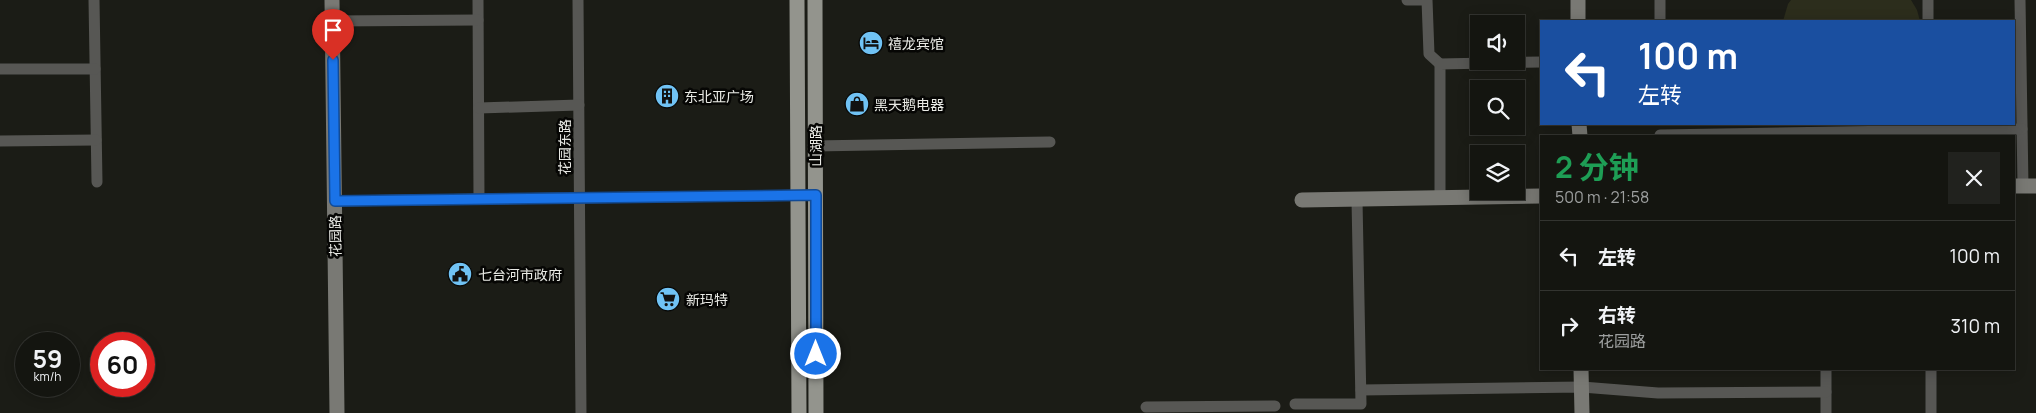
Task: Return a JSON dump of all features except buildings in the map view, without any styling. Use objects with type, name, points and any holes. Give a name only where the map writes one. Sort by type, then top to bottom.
[{"type":"main road","name":"山湖路","points":[[797,0],[798,413]]},
{"type":"main road","name":"山湖路","points":[[815,0],[816,413]]},
{"type":"street","points":[[94,0],[98,182]]},
{"type":"street","name":"花园路","points":[[332,0],[337,413]]},
{"type":"street","points":[[478,0],[479,200]]},
{"type":"street","name":"花园东路","points":[[578,0],[581,413]]},
{"type":"street","points":[[1406,0],[1427,0],[1429,54],[1440,64],[1540,62]]},
{"type":"street","points":[[1578,0],[1578,20]]},
{"type":"street","points":[[1660,0],[1660,20]]},
{"type":"street","points":[[1928,0],[1928,20]]},
{"type":"street","points":[[2020,0],[2017,42],[2024,186]]},
{"type":"street","points":[[332,22],[478,20]]},
{"type":"street","points":[[1440,64],[1440,198]]},
{"type":"street","points":[[0,69],[95,69]]},
{"type":"street","points":[[479,108],[579,105]]},
{"type":"street","points":[[1660,132],[1882,128],[2022,129]]},
{"type":"street","points":[[0,140],[96,140]]},
{"type":"street","points":[[814,146],[1050,142]]},
{"type":"street","points":[[335,201],[816,195]]},
{"type":"street","points":[[1302,200],[1540,196]]},
{"type":"street","points":[[1295,404],[1361,404],[1357,200]]},
{"type":"street","points":[[1582,370],[1582,413]]},
{"type":"street","points":[[1826,370],[1826,413]]},
{"type":"street","points":[[1931,370],[1931,413]]},
{"type":"street","points":[[1360,390],[1582,387],[1658,393],[1826,392]]},
{"type":"street","points":[[1146,407],[1275,406]]},
{"type":"green space","points":[[1791,0],[1911,0],[1920,20],[1783,20]]},
{"type":"place","name":"禧龙宾馆","points":[[871,43]]},
{"type":"place","name":"东北亚广场","points":[[667,96]]},
{"type":"place","name":"黑天鹅电器","points":[[857,104]]},
{"type":"place","name":"七台河市政府","points":[[460,274]]},
{"type":"place","name":"新玛特","points":[[668,299]]},
{"type":"route","points":[[333,60],[335,201],[816,195],[816,354]]}]
